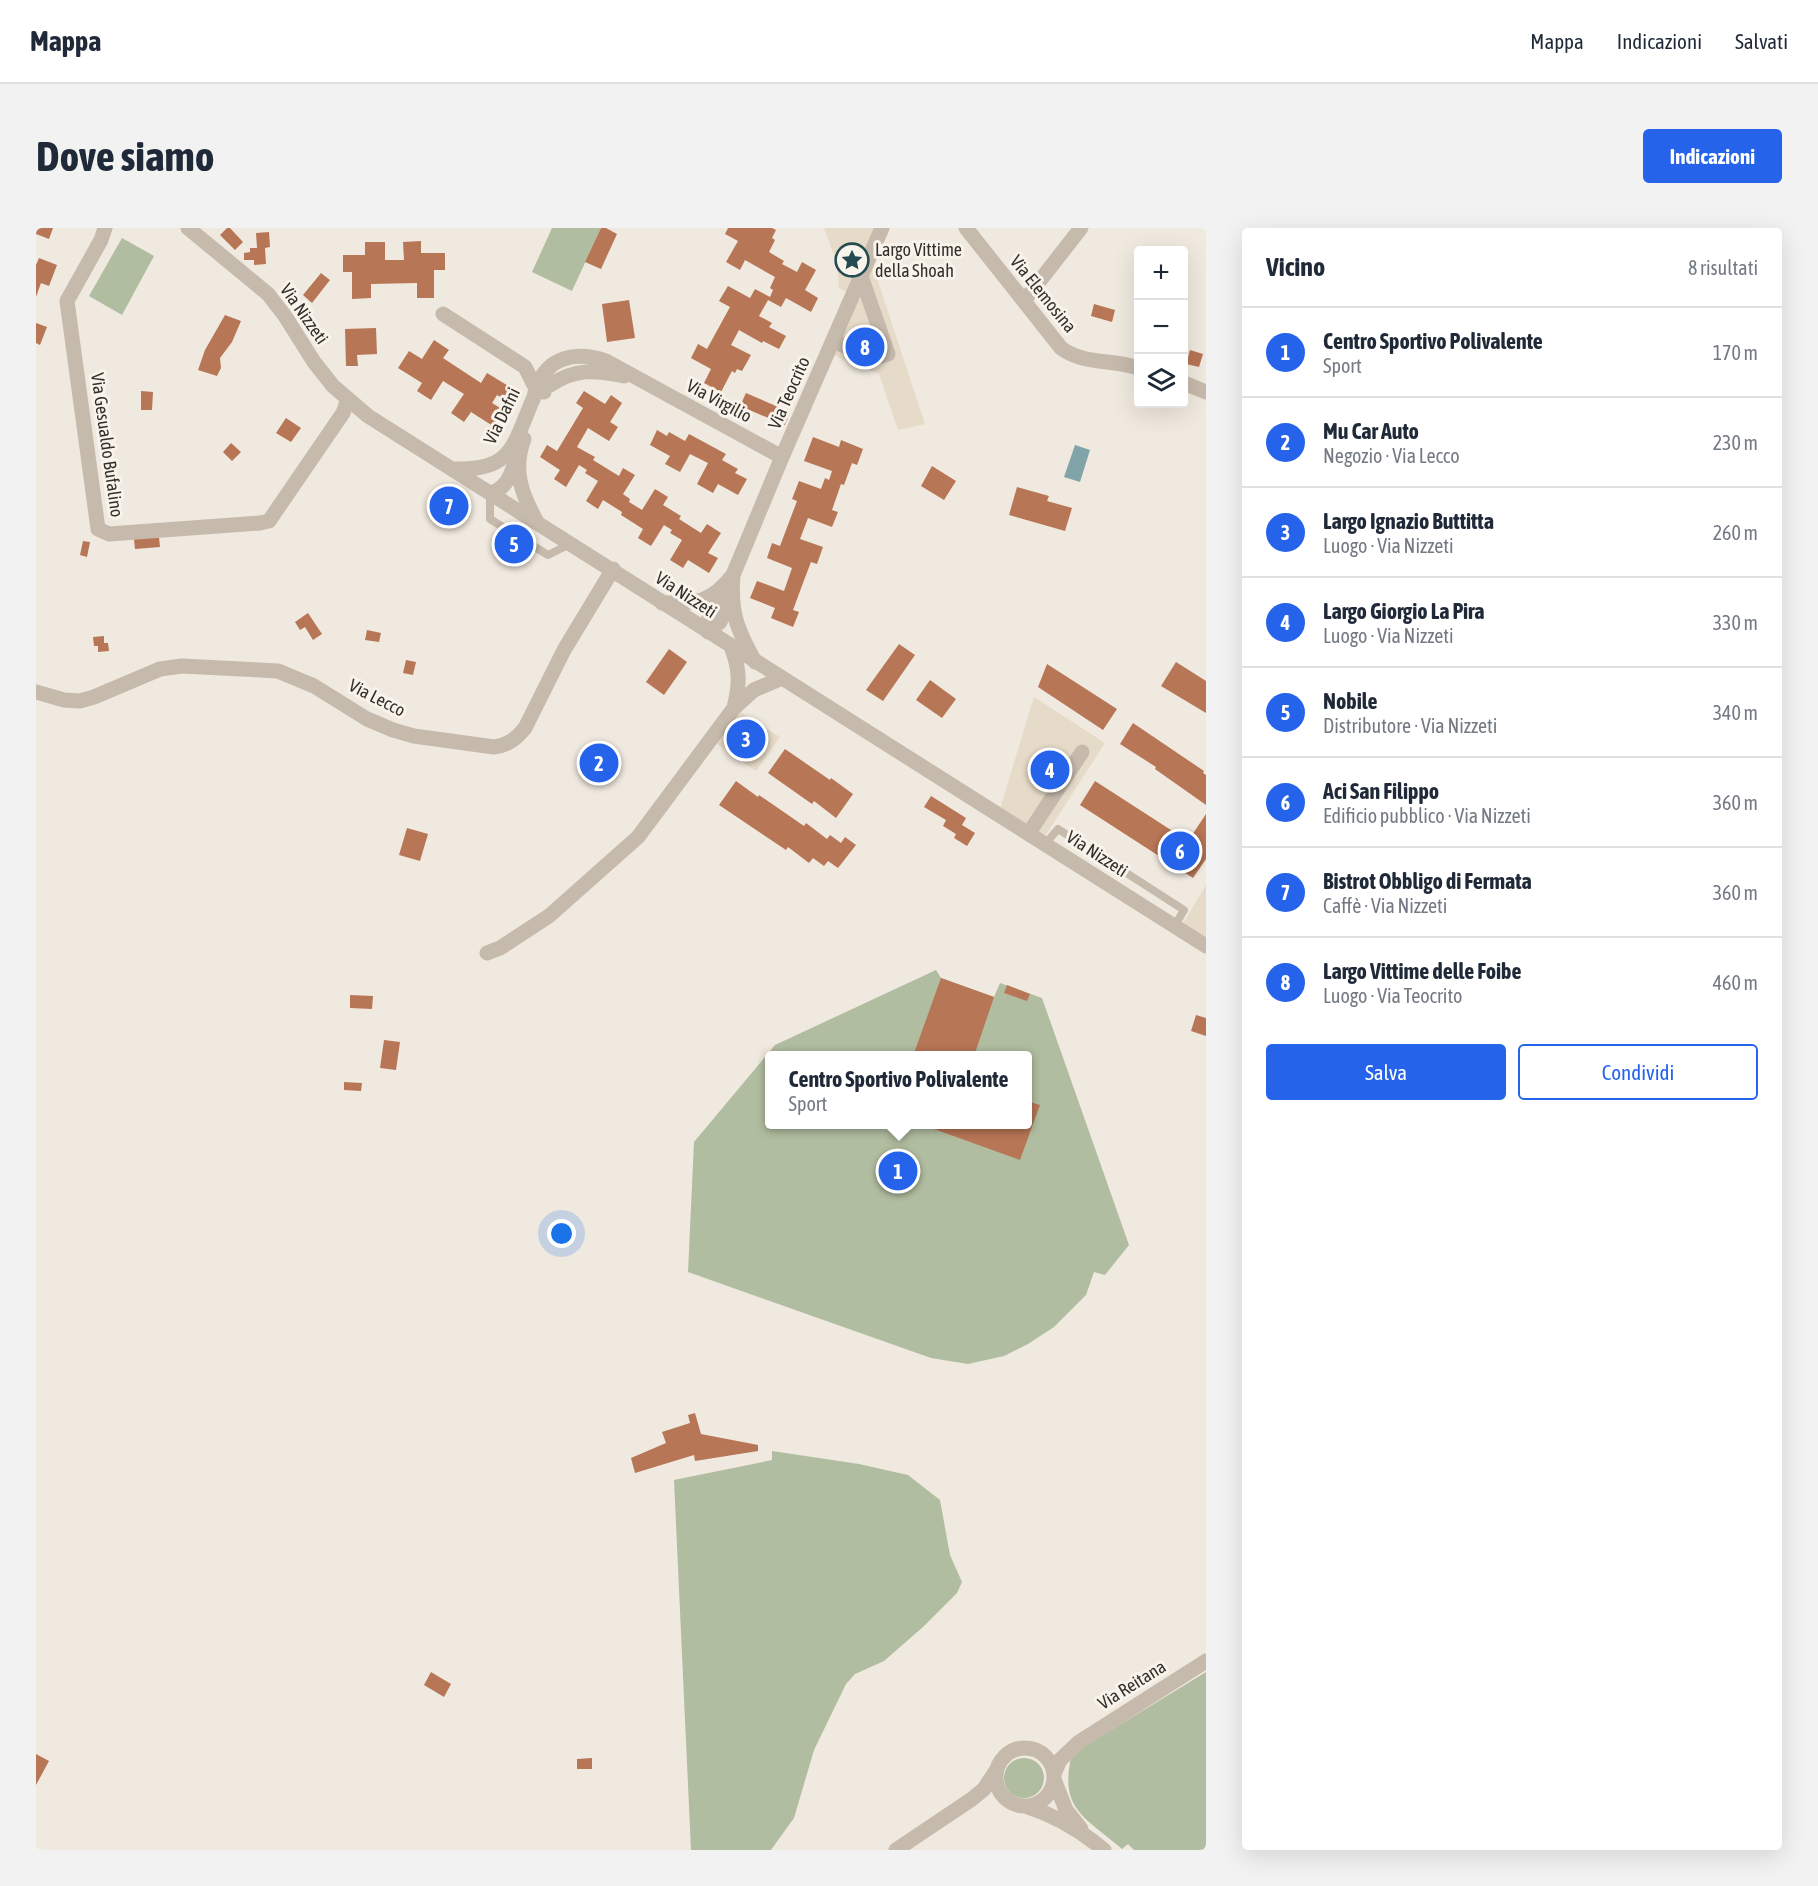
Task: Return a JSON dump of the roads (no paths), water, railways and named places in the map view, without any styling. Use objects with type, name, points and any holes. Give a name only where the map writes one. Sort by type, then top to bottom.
[{"type":"street","points":[[103,234],[115,228]]},
{"type":"street","name":"Via Nizzeti","points":[[188,228],[268,294],[333,386],[368,416],[1206,946]]},
{"type":"street","name":"Via Teocrito","points":[[726,592],[882,228]]},
{"type":"street","name":"Via Elemosina","points":[[966,228],[1061,348],[1081,359],[1134,367]]},
{"type":"street","points":[[1024,301],[1081,228]]},
{"type":"street","name":"Via Gesualdo Bufalino","points":[[103,234],[67,302],[98,528],[109,534],[261,523],[268,520],[344,413],[348,399]]},
{"type":"street","points":[[833,340],[874,358],[888,354],[861,276]]},
{"type":"street","name":"Via Dafni","points":[[443,314],[525,367],[543,385],[513,455],[526,502],[537,522]]},
{"type":"street","name":"Via Virgilio","points":[[543,385],[564,376],[586,371],[639,379],[782,457]]},
{"type":"street","points":[[1188,385],[1206,392]]},
{"type":"street","points":[[490,493],[513,455]]},
{"type":"street","name":"Via Dafni","points":[[454,469],[481,469],[513,455]]},
{"type":"street","name":"Via Lecco","points":[[36,692],[64,700],[80,701],[160,669],[182,666],[278,671],[314,686],[367,718],[393,730],[414,736],[494,747],[502,746],[518,737],[525,728],[564,650],[613,569]]},
{"type":"street","points":[[662,603],[690,603],[726,592]]},
{"type":"street","points":[[708,632],[710,612],[726,592]]},
{"type":"street","points":[[726,592],[740,634],[755,662]]},
{"type":"street","points":[[731,646],[738,665],[739,676],[734,708]]},
{"type":"street","points":[[487,953],[500,948],[549,916],[638,837],[734,708],[754,690],[782,678]]},
{"type":"street","points":[[1029,834],[1082,752]]},
{"type":"street","name":"Via Reitana","points":[[1054,1776],[1060,1760],[1079,1742],[1206,1661]]},
{"type":"street","name":"Via Reitana","points":[[1032,1749],[1079,1742]]},
{"type":"street","points":[[896,1850],[972,1799],[984,1789],[1006,1755],[1023,1748],[1032,1749],[1047,1758],[1066,1810],[1085,1834]]},
{"type":"street","points":[[997,1769],[996,1778],[1000,1793],[1012,1804]]},
{"type":"street","points":[[1028,1807],[1047,1797],[1054,1776]]},
{"type":"street","points":[[972,1799],[996,1799],[1051,1815],[1085,1834],[1104,1850]]},
{"type":"lane","points":[[490,493],[490,519],[548,555],[572,544]]},
{"type":"water","points":[[1075,445],[1090,450],[1080,482],[1064,477]]},
{"type":"place","name":"Largo Vittime della Shoah","points":[[852,260]]},
{"type":"place","name":"Largo Vittime delle Foibe","points":[[865,347]]},
{"type":"place","name":"Bistrot Obbligo di Fermata","points":[[449,506]]},
{"type":"place","name":"Nobile","points":[[514,544]]},
{"type":"place","name":"Largo Ignazio Buttitta","points":[[746,739]]},
{"type":"place","name":"Mu Car Auto","points":[[599,763]]},
{"type":"place","name":"Largo Giorgio La Pira","points":[[1050,770]]},
{"type":"place","name":"Aci San Filippo","points":[[1180,851]]},
{"type":"place","name":"Centro Sportivo Polivalente","points":[[898,1171]]}]
